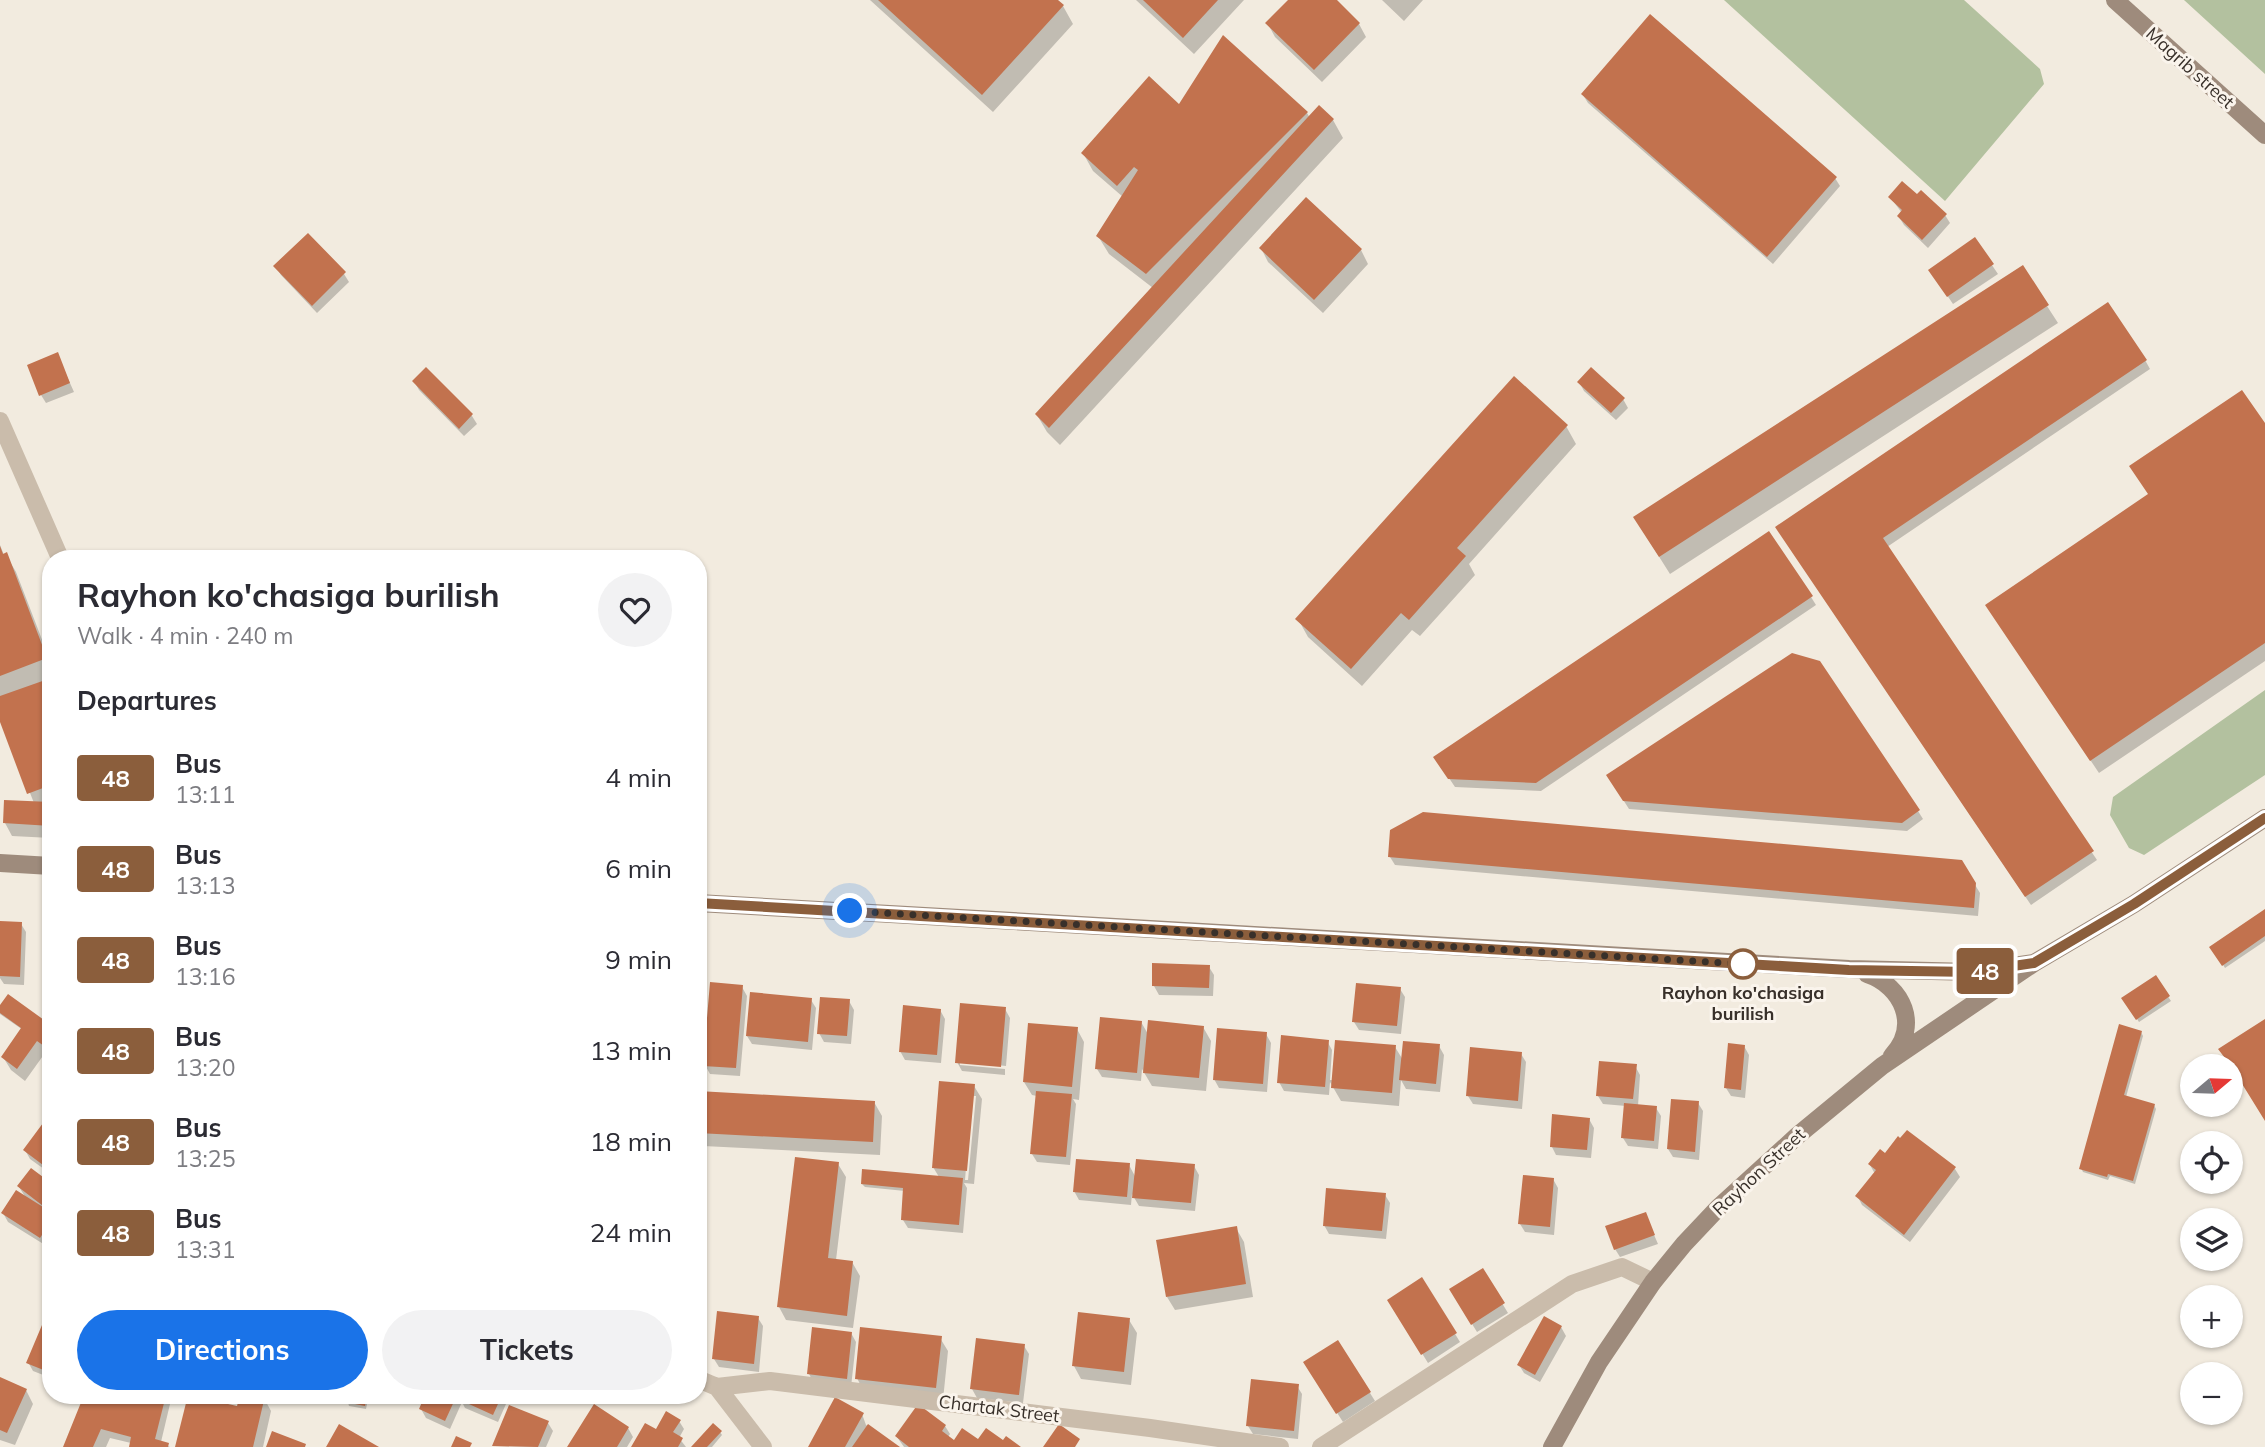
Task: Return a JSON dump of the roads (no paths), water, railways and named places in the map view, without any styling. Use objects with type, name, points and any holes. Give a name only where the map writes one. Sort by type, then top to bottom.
[{"type":"street","name":"Magrib street","points":[[2115,0],[2265,135]]},
{"type":"street","points":[[0,421],[56,550]]},
{"type":"street","name":"Rayhon Street","points":[[1552,1447],[1599,1362],[1653,1282],[1718,1208],[1797,1136],[1882,1066],[2034,963],[2134,904],[2265,818]]},
{"type":"street","points":[[0,863],[42,865]]},
{"type":"street","points":[[707,903],[1849,970],[1973,972],[2034,963]]},
{"type":"street","points":[[1849,970],[1868,974],[1884,982],[1897,993],[1904,1006],[1907,1021],[1904,1037],[1882,1066]]},
{"type":"street","points":[[1321,1447],[1572,1284],[1622,1267],[1653,1282]]},
{"type":"street","name":"Chartak Street","points":[[707,1383],[717,1387],[770,1381],[1150,1427],[1280,1447]]},
{"type":"street","name":"Chartak Street","points":[[717,1387],[763,1447]]},
{"type":"place","name":"Rayhon ko'chasiga burilish","points":[[1743,964]]}]
